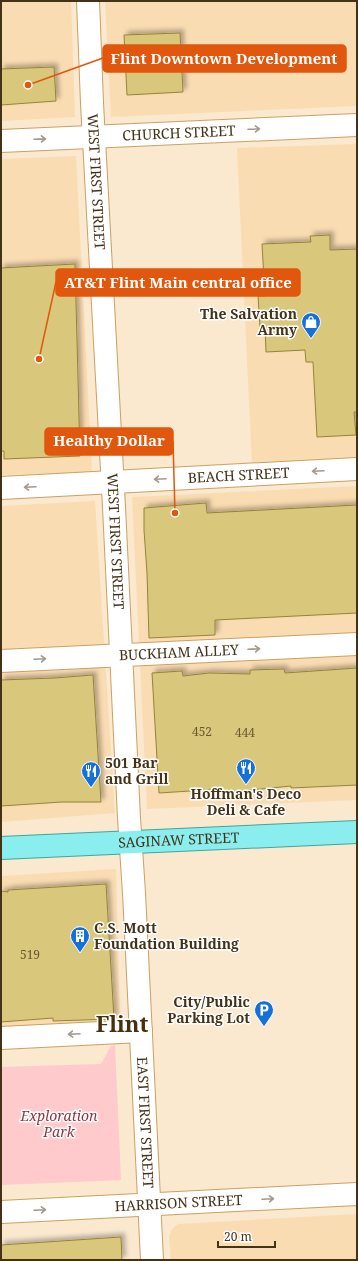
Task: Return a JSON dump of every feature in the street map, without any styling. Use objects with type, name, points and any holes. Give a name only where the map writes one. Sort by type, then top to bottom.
[{"type":"main road","name":"SAGINAW STREET","points":[[1,848],[357,832]]},
{"type":"street","name":"WEST FIRST STREET","points":[[88,1],[131,842]]},
{"type":"street","name":"CHURCH STREET","points":[[1,141],[357,125]]},
{"type":"street","name":"BEACH STREET","points":[[1,488],[357,469]]},
{"type":"street","name":"BUCKHAM ALLEY","points":[[1,661],[357,644]]},
{"type":"street","name":"EAST FIRST STREET","points":[[131,842],[152,1260]]},
{"type":"street","points":[[1,1038],[141,1031]]},
{"type":"street","name":"HARRISON STREET","points":[[1,1212],[357,1194]]},
{"type":"shaded area","points":[[1,1],[71,1],[75,117],[1,121]]},
{"type":"shaded area","points":[[105,1],[357,1],[357,106],[111,117]]},
{"type":"shaded area","points":[[357,144],[357,459],[252,465],[237,148]]},
{"type":"shaded area","points":[[76,156],[92,473],[1,475],[1,159]]},
{"type":"shaded area","points":[[357,486],[357,800],[147,809],[132,497]]},
{"type":"shaded area","points":[[95,501],[115,813],[1,822],[1,506]]},
{"type":"shaded area","points":[[116,869],[120,1024],[1,1029],[1,876]]},
{"type":"shaded area","points":[[357,1214],[357,1260],[171,1260],[169,1237],[172,1229],[178,1224]]},
{"type":"green space","name":"Exploration Park","points":[[115,1045],[121,1180],[1,1185],[1,1067],[101,1064],[111,1046]]},
{"type":"building","points":[[180,33],[183,92],[127,95],[124,35]]},
{"type":"building","points":[[54,67],[56,101],[1,105],[1,69]]},
{"type":"building","name":"The Salvation Army","points":[[330,235],[330,250],[357,249],[357,412],[354,412],[356,435],[317,437],[313,362],[306,362],[305,350],[266,352],[265,327],[260,327],[258,296],[265,296],[262,244],[311,242],[310,236]]},
{"type":"building","points":[[75,264],[80,456],[4,459],[4,451],[1,451],[1,268]]},
{"type":"building","points":[[206,503],[207,513],[357,505],[357,613],[215,620],[215,635],[149,638],[144,508]]},
{"type":"building","points":[[357,668],[357,785],[291,788],[291,786],[221,793],[221,789],[159,793],[152,673],[182,671],[183,676],[209,673],[250,674],[250,670],[284,669],[285,673]]},
{"type":"building","points":[[93,675],[101,802],[62,802],[1,806],[1,680]]},
{"type":"building","points":[[106,884],[114,1019],[53,1021],[53,1018],[1,1022],[1,891],[8,892],[8,890]]},
{"type":"building","points":[[121,1237],[122,1260],[1,1260],[1,1245]]},
{"type":"place","name":"Flint Downtown Development","points":[[28,85]]},
{"type":"place","name":"The Salvation Army","points":[[311,339]]},
{"type":"place","name":"AT&T Flint Main central office","points":[[39,359]]},
{"type":"place","name":"Healthy Dollar","points":[[175,513]]},
{"type":"place","name":"Hoffman's Deco Deli & Cafe","points":[[246,785]]},
{"type":"place","name":"501 Bar and Grill","points":[[91,788]]},
{"type":"place","name":"C.S. Mott Foundation Building","points":[[80,953]]},
{"type":"place","name":"City/Public Parking Lot","points":[[264,1027]]},
{"type":"district","name":"Flint","points":[[122,1024]]}]
